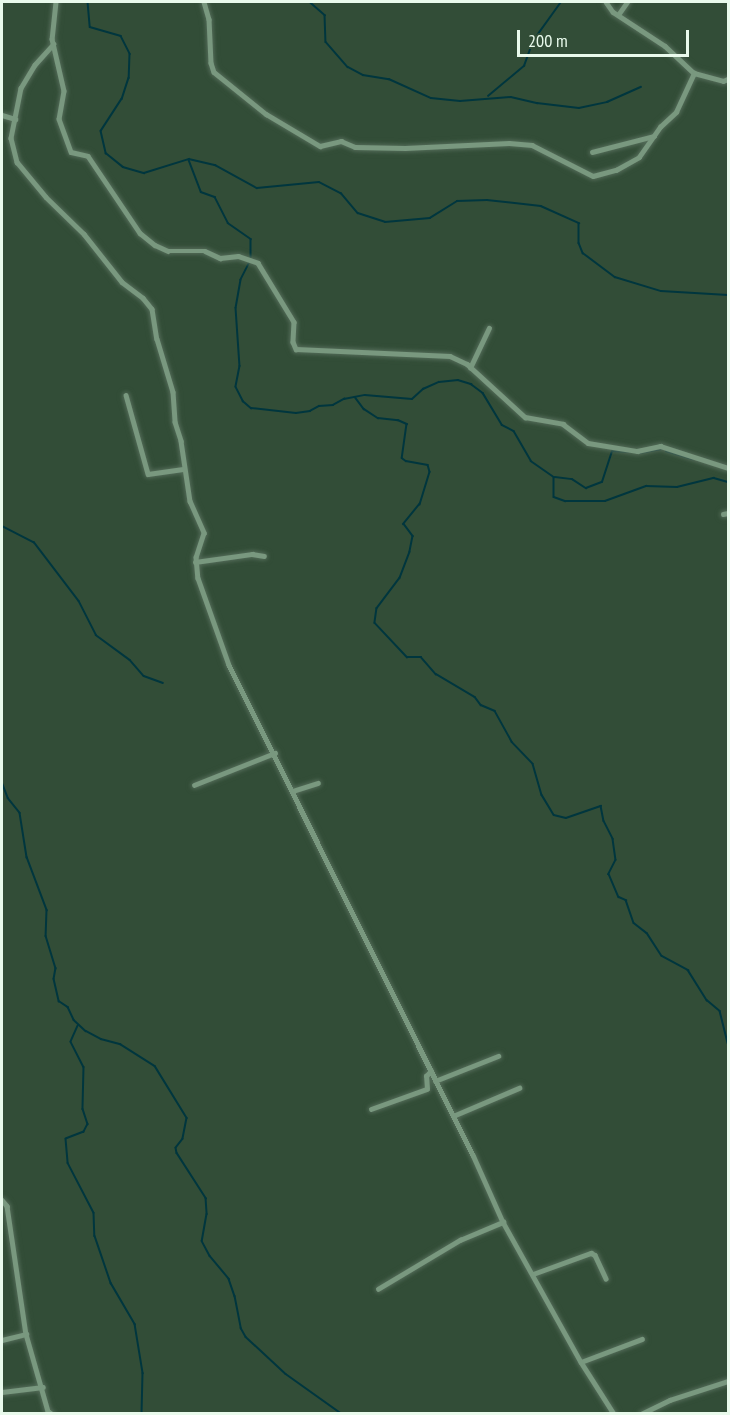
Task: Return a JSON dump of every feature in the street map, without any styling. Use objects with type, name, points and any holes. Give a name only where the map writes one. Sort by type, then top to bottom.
[{"type":"street","points":[[57,2],[54,44],[64,91],[59,119],[70,152],[88,156],[141,233],[155,245],[168,251],[205,251],[220,258],[245,257],[258,263],[294,322],[292,342],[296,349],[450,356],[470,368],[525,417],[562,424],[588,443],[637,451],[660,446],[729,468]]},
{"type":"street","points":[[204,2],[209,19],[211,63],[214,72],[266,114],[320,146],[341,141],[355,147],[532,145],[590,177],[616,170],[639,157],[675,112],[694,73]]},
{"type":"street","points":[[606,2],[618,15],[665,46],[694,73],[723,81],[729,79]]},
{"type":"street","points":[[618,15],[627,2]]},
{"type":"street","points":[[54,44],[35,65],[21,88],[11,138],[17,162],[46,197],[84,234],[122,282],[143,298],[152,309],[157,339],[173,392],[175,422],[181,441],[183,469],[192,509],[204,533],[195,562],[229,665],[275,753],[503,1222],[581,1362],[614,1413]]},
{"type":"street","points":[[2,115],[15,119]]},
{"type":"street","points":[[592,152],[654,136]]},
{"type":"street","points":[[470,368],[489,328]]},
{"type":"street","points":[[126,395],[148,474],[183,469]]},
{"type":"street","points":[[195,562],[252,554],[264,556]]},
{"type":"street","points":[[194,785],[275,753]]},
{"type":"street","points":[[293,791],[318,783]]},
{"type":"street","points":[[435,1081],[498,1056]]},
{"type":"street","points":[[372,1109],[427,1089],[426,1076],[431,1071]]},
{"type":"street","points":[[453,1116],[519,1088]]},
{"type":"street","points":[[2,1200],[7,1206],[26,1334],[48,1411],[52,1413]]},
{"type":"street","points":[[378,1289],[460,1240],[503,1222]]},
{"type":"street","points":[[533,1274],[591,1253],[595,1255],[606,1279]]},
{"type":"street","points":[[2,1340],[26,1334]]},
{"type":"street","points":[[581,1362],[642,1339]]},
{"type":"street","points":[[641,1413],[670,1400],[729,1382]]},
{"type":"street","points":[[2,1392],[43,1387]]},
{"type":"waterway","points":[[88,2],[90,27],[121,36],[130,54],[129,78],[122,99],[101,131],[106,153],[123,167],[144,173],[189,159],[215,165],[257,188],[319,182],[341,193],[358,213],[385,222],[430,218],[457,201],[487,200],[541,206],[579,223],[579,243],[583,253],[615,277],[661,291],[728,295]]},
{"type":"waterway","points":[[310,2],[325,15],[326,42],[348,67],[363,75],[389,79],[431,98],[460,101],[511,97],[579,108],[607,102],[641,87]]},
{"type":"waterway","points":[[488,96],[524,66],[533,41],[561,2]]},
{"type":"waterway","points":[[189,160],[201,192],[215,197],[228,223],[251,239],[251,257]]},
{"type":"waterway","points":[[250,262],[241,280],[236,308],[240,366],[236,387],[243,401],[251,408],[296,413],[365,395],[412,399],[423,389],[439,382],[458,380],[471,384],[483,393],[502,425],[514,431],[531,461],[554,477],[554,497],[565,501],[605,501],[646,486],[677,487],[714,478],[728,482]]},
{"type":"waterway","points":[[355,397],[364,409],[378,418],[398,420],[407,424],[402,458],[406,461],[428,465],[430,472],[420,504],[404,524],[413,536],[410,552],[400,578],[377,608],[375,623],[407,657],[421,657],[436,674],[475,697],[481,705],[495,711],[512,742],[533,764],[542,795],[554,815],[566,818],[601,806],[604,821],[613,839],[616,860],[609,874],[619,897],[626,900],[634,923],[647,933],[662,956],[688,970],[707,1000],[720,1011],[728,1043]]},
{"type":"waterway","points":[[640,453],[662,449]]},
{"type":"waterway","points":[[555,477],[572,479],[586,488],[602,482],[612,451],[630,452]]},
{"type":"waterway","points":[[666,451],[693,459]]},
{"type":"waterway","points":[[2,526],[34,542],[79,601],[96,635],[130,660],[144,676],[163,683]]},
{"type":"waterway","points":[[2,782],[8,798],[20,813],[27,857],[47,910],[46,936],[56,968],[54,979],[59,1001],[68,1007],[74,1020],[86,1031],[101,1039],[120,1044],[155,1066],[187,1118],[183,1139],[176,1148],[177,1153],[206,1198],[207,1214],[202,1241],[210,1256],[229,1279],[241,1328],[246,1337],[286,1374],[342,1414]]},
{"type":"waterway","points":[[78,1026],[71,1042],[84,1067],[83,1109],[88,1124],[84,1132],[66,1139],[68,1163],[94,1213],[95,1236],[111,1283],[135,1324],[143,1373],[142,1414]]}]
